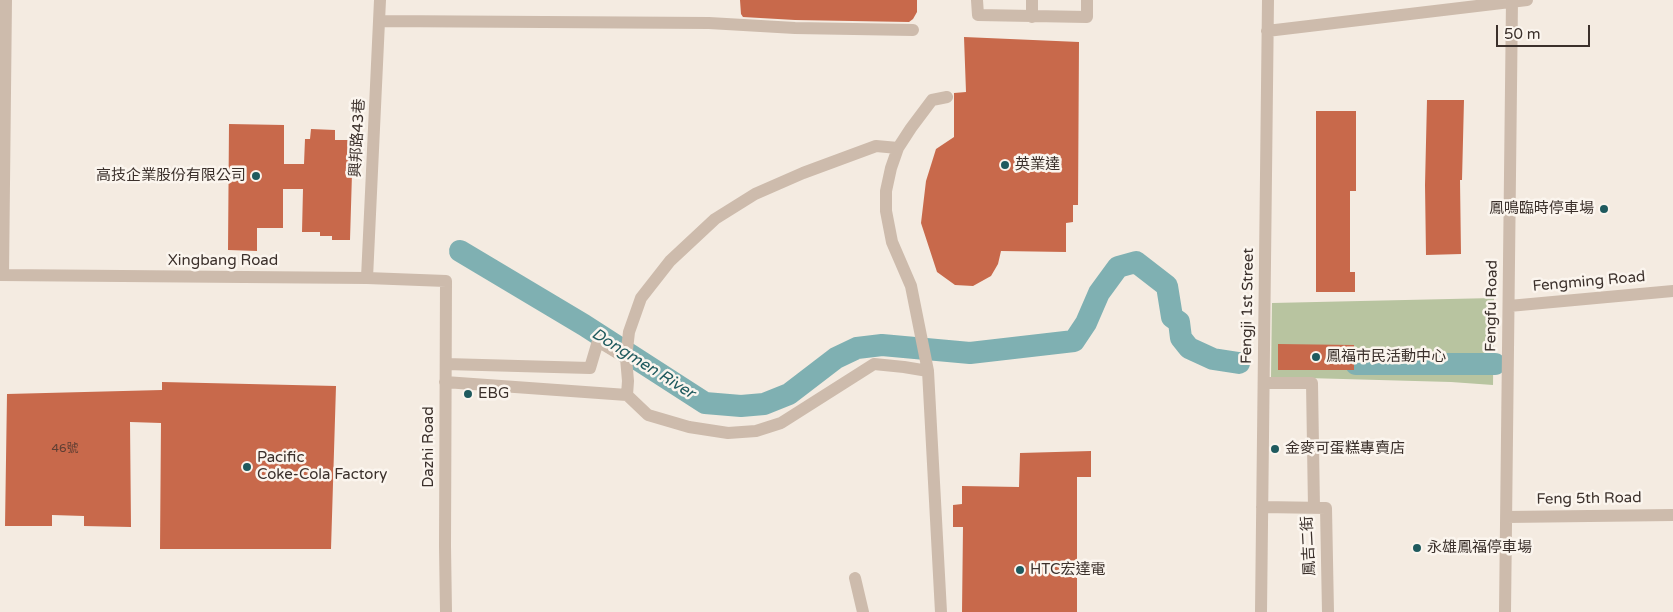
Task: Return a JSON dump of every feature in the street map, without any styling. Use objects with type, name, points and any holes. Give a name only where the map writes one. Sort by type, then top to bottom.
[{"type":"street","points":[[1,275],[6,0]]},
{"type":"street","name":"興邦路43巷","points":[[367,278],[380,0]]},
{"type":"street","points":[[977,0],[978,15],[1032,17],[1087,17],[1087,0]]},
{"type":"street","points":[[1032,0],[1032,17]]},
{"type":"street","name":"Fengji 1st Street","points":[[1261,612],[1268,0]]},
{"type":"street","points":[[1267,32],[1527,0]]},
{"type":"street","name":"Fengfu Road","points":[[1505,612],[1512,1]]},
{"type":"street","points":[[379,21],[709,23],[795,28],[913,30]]},
{"type":"street","points":[[942,612],[928,371],[911,286],[892,242],[886,211],[886,191],[898,148],[932,100],[947,97]]},
{"type":"street","points":[[627,395],[626,358],[629,332],[641,298],[670,261],[715,219],[755,194],[811,170],[876,146],[898,148]]},
{"type":"street","name":"Xingbang Road","points":[[1,275],[367,278],[446,281]]},
{"type":"street","name":"Dazhi Road","points":[[446,281],[446,612]]},
{"type":"street","name":"Fengming Road","points":[[1509,306],[1673,291]]},
{"type":"street","points":[[446,364],[590,368],[598,341],[626,358]]},
{"type":"street","points":[[446,382],[627,395],[648,415],[688,427],[728,433],[756,431],[781,423],[874,364],[928,371]]},
{"type":"street","points":[[1264,380],[1312,383],[1314,508]]},
{"type":"street","name":"鳳吉二街","points":[[1262,507],[1326,508],[1328,612]]},
{"type":"street","name":"Feng 5th Road","points":[[1506,517],[1673,514]]},
{"type":"street","points":[[855,578],[863,612]]},
{"type":"green space","points":[[1494,298],[1493,385],[1271,377],[1272,303]]},
{"type":"building","points":[[740,0],[917,0],[917,12],[909,22],[743,17]]},
{"type":"building","name":"英業達","points":[[964,37],[1079,42],[1078,205],[1073,205],[1073,222],[1066,223],[1066,252],[1001,251],[998,264],[991,276],[973,286],[955,285],[937,272],[921,223],[926,181],[936,149],[954,137],[954,93],[966,92]]},
{"type":"building","points":[[1427,100],[1464,100],[1462,180],[1460,180],[1461,254],[1426,255]]},
{"type":"building","points":[[1316,111],[1356,111],[1356,191],[1350,191],[1350,272],[1355,272],[1355,292],[1316,292]]},
{"type":"building","points":[[229,124],[284,125],[284,164],[304,164],[305,139],[310,139],[311,129],[335,130],[335,140],[353,140],[350,240],[332,240],[332,236],[320,236],[320,232],[302,232],[303,189],[283,189],[283,228],[257,228],[257,251],[228,250]]},
{"type":"building","name":"鳳福市民活動中心","points":[[1278,344],[1354,345],[1354,370],[1278,370]]},
{"type":"building","name":"Pacific Coke-Cola Factory","points":[[162,382],[336,386],[331,549],[160,549],[161,423],[130,422],[131,527],[84,526],[84,516],[52,515],[52,526],[5,526],[7,394],[162,390]]},
{"type":"building","name":"HTC宏達電","points":[[1091,451],[1091,477],[1077,477],[1077,612],[962,612],[963,527],[953,527],[953,505],[962,504],[962,486],[1019,487],[1020,453]]},
{"type":"waterway","name":"Dongmen River","points":[[460,251],[584,325],[705,403],[741,406],[764,404],[789,394],[836,358],[857,348],[882,345],[970,353],[1074,341],[1086,323],[1099,293],[1118,267],[1136,262],[1167,286],[1172,317],[1179,322],[1181,338],[1189,348],[1213,359],[1239,363]]},
{"type":"waterway","name":"Dongmen River","points":[[1356,364],[1495,364]]},
{"type":"place","name":"英業達","points":[[1005,165]]},
{"type":"place","name":"高技企業股份有限公司","points":[[256,176]]},
{"type":"place","name":"鳳鳴臨時停車場","points":[[1604,209]]},
{"type":"place","name":"鳳福市民活動中心","points":[[1316,357]]},
{"type":"place","name":"EBG","points":[[468,394]]},
{"type":"place","name":"金麥可蛋糕專賣店","points":[[1275,449]]},
{"type":"place","name":"Pacific Coke-Cola Factory","points":[[247,467]]},
{"type":"place","name":"永雄鳳福停車場","points":[[1417,548]]},
{"type":"place","name":"HTC宏達電","points":[[1020,570]]}]
